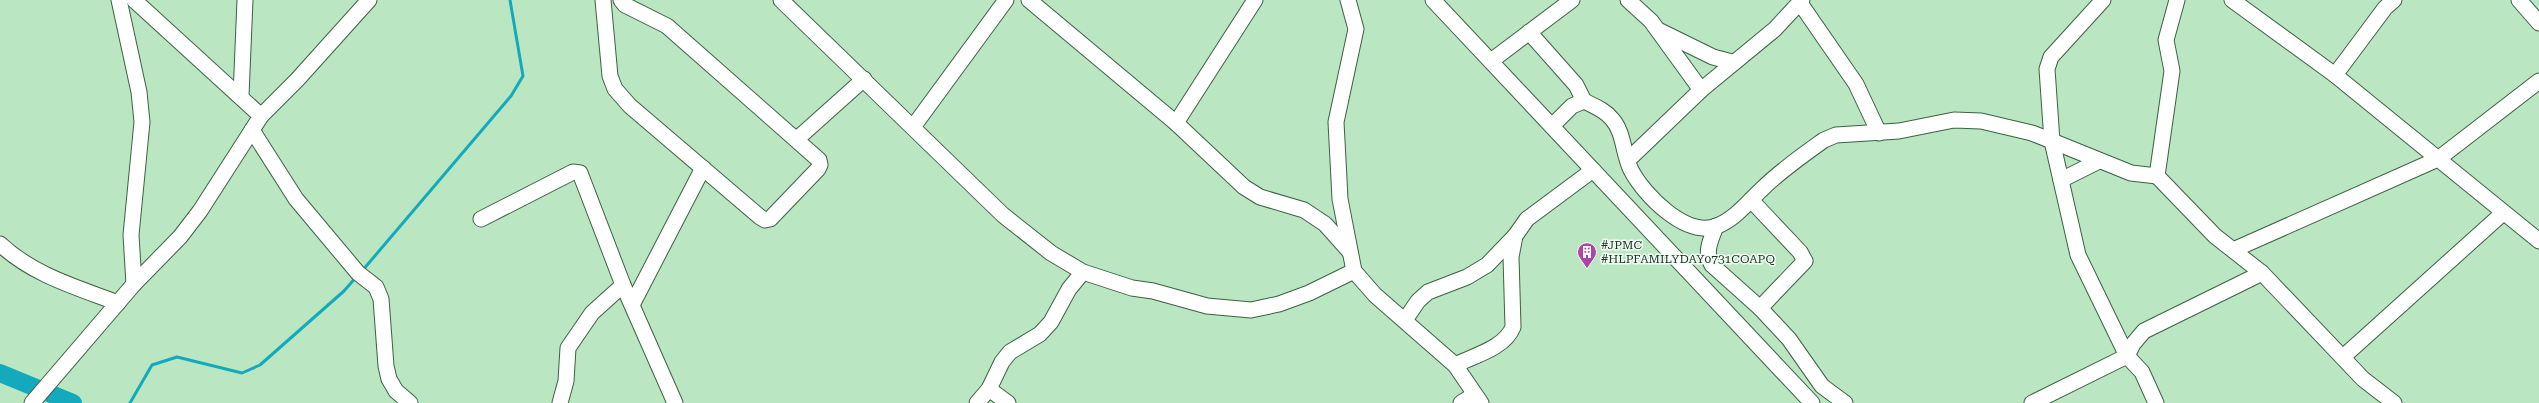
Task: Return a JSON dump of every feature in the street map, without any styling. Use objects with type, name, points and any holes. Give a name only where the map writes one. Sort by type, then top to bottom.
[{"type":"street","points":[[119,0],[139,92],[141,116],[131,235],[134,284]]},
{"type":"street","points":[[134,0],[221,81],[241,96],[261,116]]},
{"type":"street","points":[[241,96],[245,0]]},
{"type":"street","points":[[32,403],[134,284],[192,222],[261,116],[297,80],[369,0]]},
{"type":"street","points":[[603,0],[610,76],[615,89],[630,106],[760,217],[765,220],[770,219],[820,165],[819,160],[797,139],[667,26],[625,5],[621,0]]},
{"type":"street","points":[[781,0],[914,127],[1003,215],[1052,253],[1083,272],[1132,288],[1153,291],[1207,306],[1251,310],[1279,304],[1309,293],[1354,271]]},
{"type":"street","points":[[914,127],[1006,0]]},
{"type":"street","points":[[1029,0],[1176,123],[1244,187],[1260,198],[1304,210],[1325,224],[1352,255]]},
{"type":"street","points":[[1176,123],[1255,0]]},
{"type":"street","points":[[1348,0],[1356,28],[1336,122],[1340,199],[1354,271],[1375,295],[1455,365],[1478,399],[1461,403]]},
{"type":"street","points":[[1433,0],[1812,403]]},
{"type":"street","points":[[1491,61],[1572,0]]},
{"type":"street","points":[[1628,0],[1656,28],[1701,90]]},
{"type":"street","points":[[2103,0],[2051,57],[2047,69],[2052,141],[2078,255],[2127,356],[2142,372],[2156,403]]},
{"type":"street","points":[[2157,176],[2172,71],[2166,40],[2177,0]]},
{"type":"street","points":[[2232,0],[2335,75],[2502,213],[2539,241]]},
{"type":"street","points":[[2335,75],[2385,8],[2394,0]]},
{"type":"street","points":[[2519,0],[2539,23]]},
{"type":"street","points":[[1628,160],[1732,62],[1776,29],[1801,1],[1856,84],[1879,133]]},
{"type":"street","points":[[1656,28],[1713,57],[1732,62]]},
{"type":"street","points":[[1529,32],[1576,85],[1584,101],[1605,112],[1613,119],[1618,127],[1631,170],[1652,200],[1668,212],[1692,225],[1702,228],[1716,226],[1731,218],[1762,188],[1824,140],[1836,135],[1879,133],[1954,120],[1981,121],[2032,133],[2131,173],[2157,176],[2214,236],[2262,273],[2363,379],[2394,403]]},
{"type":"street","points":[[797,139],[864,79]]},
{"type":"street","points":[[2233,250],[2438,159],[2539,81]]},
{"type":"street","points":[[1552,126],[1572,106],[1584,101]]},
{"type":"street","points":[[252,130],[296,199],[358,274],[376,287],[381,298],[386,366],[389,379],[396,391],[410,403]]},
{"type":"street","points":[[2061,180],[2099,160]]},
{"type":"street","points":[[633,303],[703,168]]},
{"type":"street","points":[[1405,320],[1418,301],[1428,292],[1467,276],[1486,265],[1515,236],[1527,219],[1593,170]]},
{"type":"street","points":[[481,219],[577,171],[584,178],[623,285],[633,303],[675,403]]},
{"type":"street","points":[[1751,200],[1800,252],[1805,261],[1760,308]]},
{"type":"street","points":[[2343,358],[2502,213]]},
{"type":"street","points":[[1716,226],[1708,250],[1708,258],[1720,272],[1760,308],[1789,340],[1822,386],[1845,403]]},
{"type":"street","points":[[1455,365],[1504,341],[1510,334],[1513,327],[1511,257],[1515,236]]},
{"type":"street","points":[[0,244],[17,260],[35,270],[118,303]]},
{"type":"street","points":[[977,403],[989,389],[1002,362],[1010,352],[1040,334],[1051,322],[1069,289],[1083,272]]},
{"type":"street","points":[[2032,403],[2127,356],[2133,344],[2144,331],[2262,273]]},
{"type":"street","points":[[560,403],[566,382],[568,348],[592,313],[623,285]]},
{"type":"street","points":[[2363,379],[2375,403]]},
{"type":"street","points":[[989,389],[1008,403]]},
{"type":"waterway","points":[[362,271],[511,96],[523,76],[510,0]]},
{"type":"waterway","points":[[130,403],[152,365],[177,357],[242,373],[260,365],[344,291],[357,276]]},
{"type":"waterway","points":[[0,373],[73,403]]},
{"type":"place","name":"#JPMC #HLPFAMILYDAY0731COAPQ","points":[[1587,269]]}]
